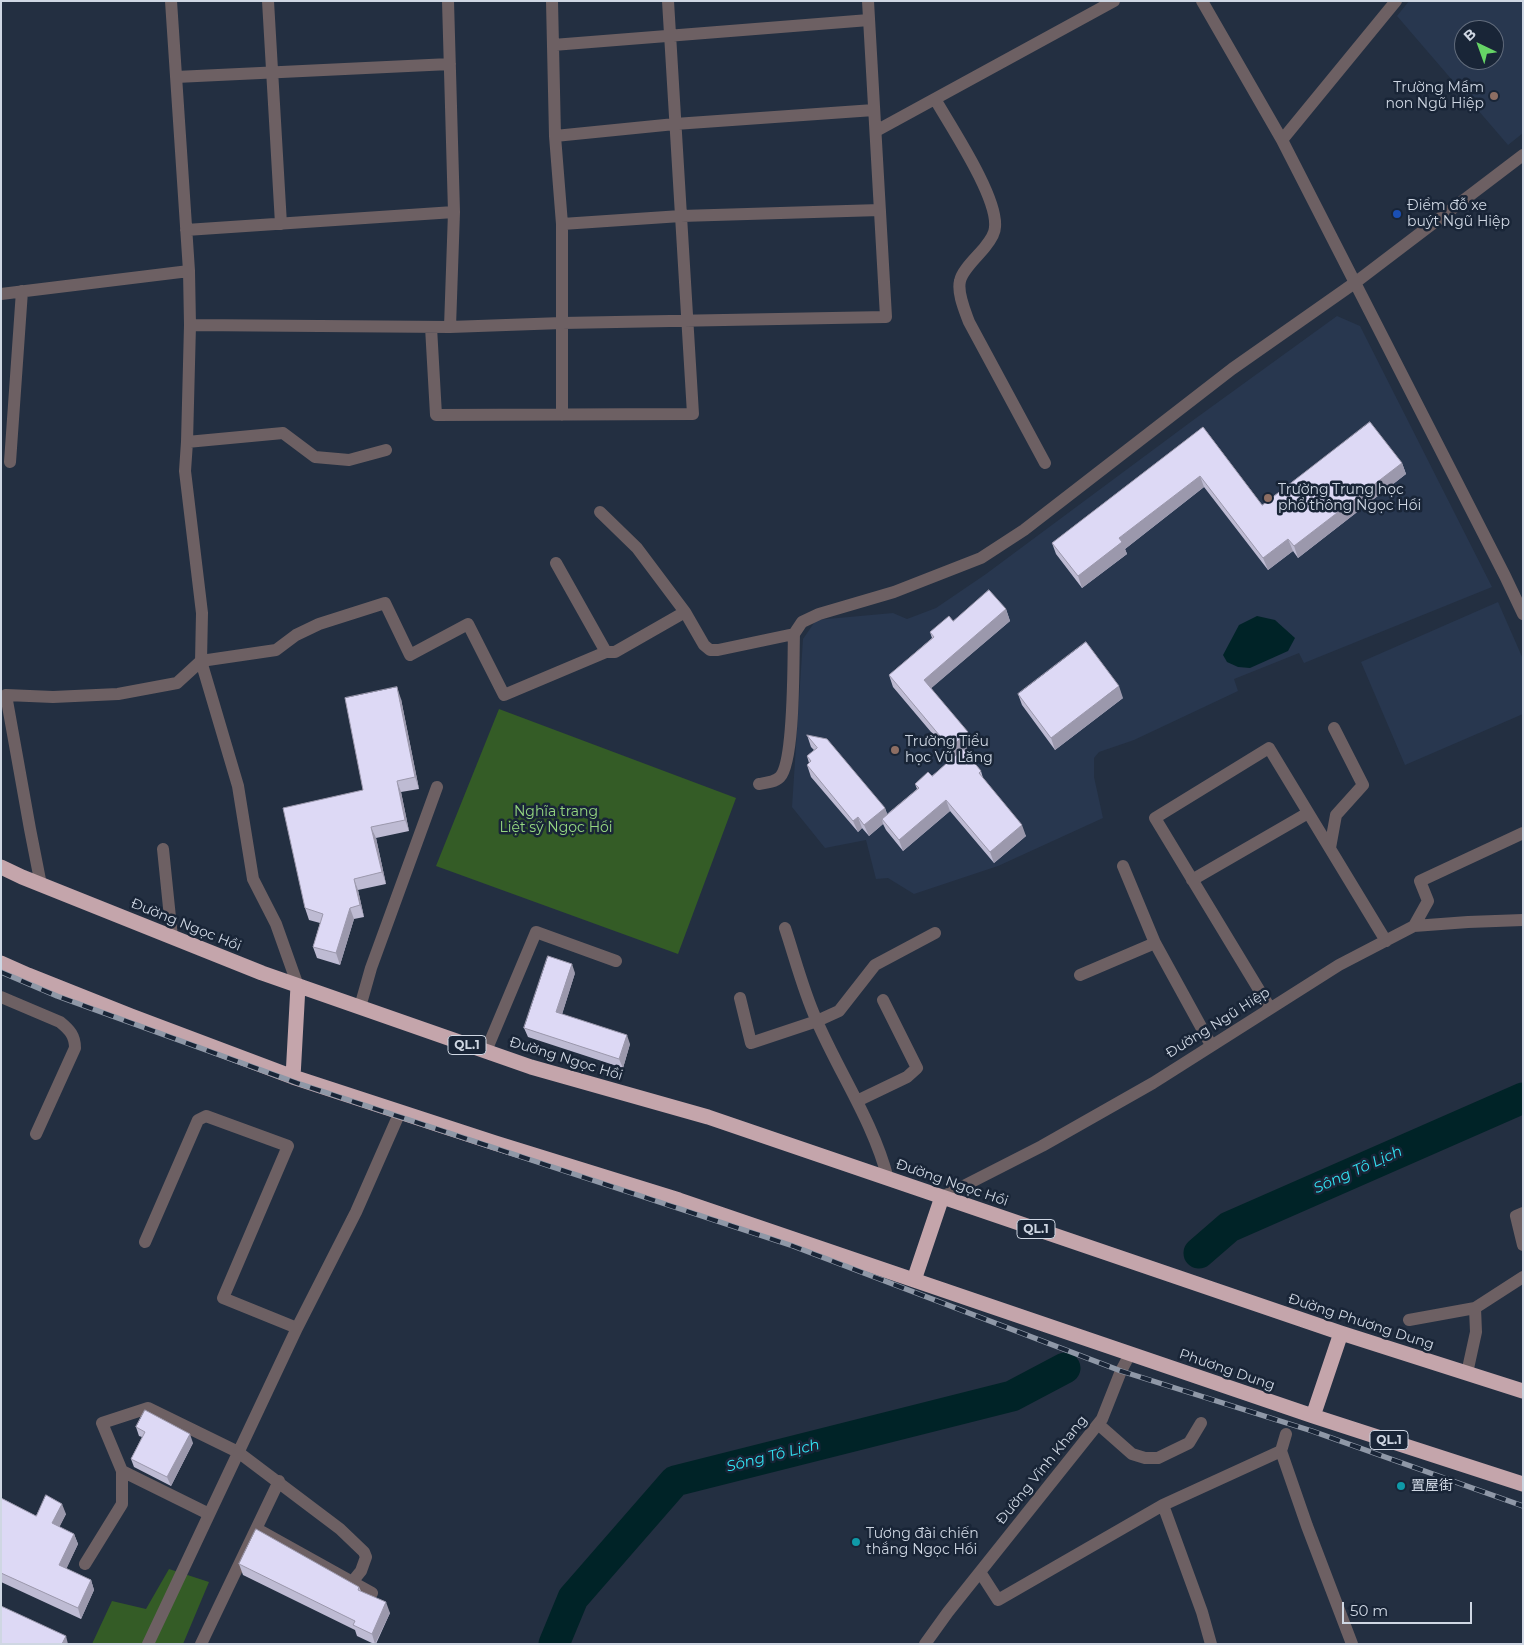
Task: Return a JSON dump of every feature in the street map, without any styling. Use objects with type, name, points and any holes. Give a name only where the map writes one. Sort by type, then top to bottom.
[{"type":"highway","name":"Đường Ngọc Hồi","points":[[1,867],[298,986],[531,1067],[708,1117],[1190,1282]]},
{"type":"highway","name":"QL.1","points":[[1,962],[28,976],[293,1077],[679,1200],[1130,1354]]},
{"type":"highway","points":[[293,1077],[298,986]]},
{"type":"highway","points":[[914,1280],[942,1197]]},
{"type":"highway","name":"Đường Phương Dung","points":[[1190,1282],[1523,1392]]},
{"type":"highway","points":[[1313,1416],[1341,1333]]},
{"type":"highway","name":"Phương Dung","points":[[1130,1354],[1313,1416]]},
{"type":"highway","name":"QL.1","points":[[1313,1416],[1523,1484]]},
{"type":"street","points":[[171,1],[189,272],[190,325],[185,471],[202,613],[201,661],[238,786],[253,879],[276,924],[298,986]]},
{"type":"street","points":[[268,1],[282,224]]},
{"type":"street","points":[[448,1],[454,212],[450,327]]},
{"type":"street","points":[[552,1],[555,136],[562,224],[562,415]]},
{"type":"street","points":[[431,327],[436,415],[693,414],[668,1]]},
{"type":"street","points":[[190,325],[450,327],[886,317],[868,1]]},
{"type":"street","points":[[876,131],[1114,1]]},
{"type":"street","points":[[1202,1],[1282,140],[1356,282],[1523,614]]},
{"type":"street","points":[[1282,140],[1396,1]]},
{"type":"street","points":[[552,45],[869,20]]},
{"type":"street","points":[[176,77],[450,64]]},
{"type":"street","points":[[935,99],[983,183],[994,210],[995,228],[992,236],[960,281],[961,300],[969,322],[1045,462]]},
{"type":"street","points":[[555,136],[675,124],[874,110]]},
{"type":"street","points":[[759,784],[770,783],[780,777],[786,766],[791,740],[794,634],[802,622],[894,592],[981,558],[1024,530],[1232,369],[1356,282],[1523,155]]},
{"type":"street","points":[[562,224],[681,216],[880,210]]},
{"type":"street","points":[[186,230],[454,212]]},
{"type":"street","points":[[1,294],[189,272]]},
{"type":"street","points":[[10,462],[22,291]]},
{"type":"street","points":[[187,442],[283,433],[315,457],[349,460],[386,450]]},
{"type":"street","points":[[600,512],[637,548],[685,612],[704,645],[710,650],[794,634]]},
{"type":"street","points":[[556,563],[606,652]]},
{"type":"street","points":[[41,884],[4,695],[53,698],[118,694],[177,683],[201,661],[276,650],[296,635],[319,624],[385,603],[410,655],[468,624],[504,695],[606,652],[615,652],[685,612]]},
{"type":"street","points":[[1330,848],[1336,815],[1363,786],[1334,728]]},
{"type":"street","points":[[1270,1008],[1155,818],[1269,748],[1386,941]]},
{"type":"street","points":[[360,1007],[371,968],[437,788]]},
{"type":"street","points":[[1192,880],[1308,813]]},
{"type":"street","points":[[1414,926],[1428,901],[1420,881],[1523,833]]},
{"type":"street","points":[[163,849],[172,937]]},
{"type":"street","points":[[1123,866],[1155,943],[1211,1045]]},
{"type":"street","name":"Đường Ngũ Hiệp","points":[[942,1197],[1042,1146],[1153,1083],[1339,965],[1414,926],[1523,920]]},
{"type":"street","points":[[784,928],[817,1021],[871,1129],[888,1179]]},
{"type":"street","points":[[486,1051],[536,932],[616,961]]},
{"type":"street","points":[[740,998],[751,1043],[817,1021],[839,1011],[875,965],[935,933]]},
{"type":"street","points":[[1080,976],[1155,943]]},
{"type":"street","points":[[1,997],[60,1022],[73,1034],[74,1048],[36,1134]]},
{"type":"street","points":[[857,1101],[907,1077],[917,1068],[883,1000]]},
{"type":"street","points":[[148,1644],[297,1328],[356,1212],[400,1112]]},
{"type":"street","points":[[145,1242],[198,1120],[206,1116],[288,1146],[223,1298],[297,1328]]},
{"type":"street","points":[[1523,1213],[1516,1216],[1523,1245]]},
{"type":"street","points":[[1409,1320],[1476,1308],[1523,1277]]},
{"type":"street","points":[[1467,1373],[1476,1332],[1476,1308]]},
{"type":"street","name":"Đường Vĩnh Khang","points":[[925,1644],[948,1612],[1102,1419],[1121,1371],[1130,1354]]},
{"type":"street","points":[[85,1564],[122,1504],[122,1471],[102,1423],[148,1408],[238,1452],[340,1529],[364,1552],[366,1558],[352,1582]]},
{"type":"street","points":[[1098,1424],[1132,1454],[1145,1458],[1158,1458],[1189,1443],[1201,1423]]},
{"type":"street","points":[[1286,1434],[1281,1451],[1352,1644]]},
{"type":"street","points":[[980,1572],[998,1600],[1163,1505],[1281,1451]]},
{"type":"street","points":[[122,1471],[209,1514]]},
{"type":"street","points":[[201,1644],[279,1482]]},
{"type":"street","points":[[1163,1505],[1202,1612],[1211,1644]]},
{"type":"street","points":[[257,1529],[372,1593]]},
{"type":"shaded area","name":"Trường Mầm non Ngũ Hiệp","points":[[1409,1],[1523,1],[1523,133],[1508,145],[1397,16]]},
{"type":"shaded area","name":"Trường Trung học phổ thông Ngọc Hồi","points":[[1337,316],[1360,326],[1492,587],[1304,663],[1299,653],[1234,679],[1238,691],[1134,740],[1099,752],[1094,758],[1094,777],[1103,818],[998,866],[914,894],[888,878],[876,879],[866,840],[825,848],[792,807],[803,639],[816,620],[893,613],[907,619],[936,608],[986,574]]},
{"type":"shaded area","points":[[1498,602],[1523,659],[1523,714],[1405,765],[1361,662]]},
{"type":"shaded area","points":[[1257,616],[1275,620],[1295,638],[1288,651],[1250,668],[1238,667],[1227,662],[1223,655],[1239,625]]},
{"type":"green space","name":"Nghĩa trang Liệt sỹ Ngọc Hồi","points":[[499,709],[736,798],[678,954],[436,866]]},
{"type":"green space","points":[[169,1569],[209,1582],[183,1644],[92,1644],[112,1601],[146,1609]]},
{"type":"building","points":[[1370,422],[1402,463],[1294,546],[1288,539],[1263,558],[1200,476],[1119,538],[1122,542],[1078,576],[1052,543],[1203,427],[1262,505]]},
{"type":"building","points":[[989,590],[1006,609],[924,680],[968,732],[950,748],[889,675],[934,637],[930,632],[949,616],[953,621]]},
{"type":"building","points":[[1086,642],[1119,686],[1051,738],[1018,694]]},
{"type":"building","points":[[397,687],[415,777],[397,781],[405,820],[371,827],[382,872],[354,879],[360,905],[350,908],[336,953],[313,947],[323,914],[305,908],[283,808],[363,790],[345,698]]},
{"type":"building","points":[[807,735],[827,739],[885,808],[864,825],[858,817],[853,821],[807,765],[811,761],[807,756],[817,748]]},
{"type":"building","points":[[963,749],[981,771],[979,773],[1022,825],[990,852],[946,800],[899,840],[882,819],[919,788],[915,784],[928,772],[932,776]]},
{"type":"building","points":[[548,956],[572,964],[556,1012],[627,1035],[619,1059],[524,1028]]},
{"type":"building","points":[[145,1410],[190,1434],[167,1477],[131,1459],[145,1432],[136,1427]]},
{"type":"building","points":[[46,1495],[62,1504],[52,1523],[74,1534],[59,1565],[91,1580],[78,1608],[1,1573],[1,1498],[36,1516]]},
{"type":"building","points":[[256,1529],[359,1587],[358,1590],[386,1602],[372,1634],[353,1625],[355,1621],[239,1564]]},
{"type":"building","points":[[1,1606],[66,1636],[62,1644],[1,1644]]},
{"type":"waterway","name":"Sông Tô Lịch","points":[[1199,1253],[1229,1227],[1523,1098]]},
{"type":"waterway","name":"Sông Tô Lịch","points":[[554,1644],[573,1598],[675,1481],[1012,1396],[1065,1368]]},
{"type":"railway","points":[[1,972],[57,996],[297,1083],[793,1246],[1121,1371],[1312,1431],[1523,1506]]},
{"type":"place","name":"Trường Mầm non Ngũ Hiệp","points":[[1494,96]]},
{"type":"place","name":"Điểm đỗ xe buýt Ngũ Hiệp","points":[[1397,214]]},
{"type":"place","name":"Trường Trung học phổ thông Ngọc Hồi","points":[[1268,498]]},
{"type":"place","name":"Trường Tiểu học Vũ Lăng","points":[[895,750]]},
{"type":"place","name":"置屋街","points":[[1401,1486]]},
{"type":"place","name":"Tượng đài chiến thắng Ngọc Hồi","points":[[856,1542]]}]
